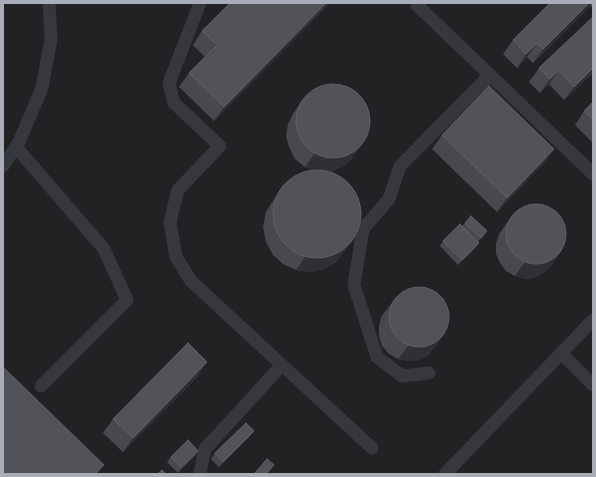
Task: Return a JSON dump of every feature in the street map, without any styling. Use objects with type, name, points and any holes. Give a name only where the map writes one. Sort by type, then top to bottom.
[{"type":"lane","points":[[3,166],[16,147],[42,88],[51,39],[50,3]]},
{"type":"lane","points":[[200,3],[170,83],[174,103],[220,146],[178,190],[170,222],[176,257],[192,281],[372,448]]},
{"type":"lane","points":[[416,3],[593,174]]},
{"type":"lane","points":[[429,373],[402,376],[377,357],[354,285],[363,229],[389,199],[400,166],[490,75]]},
{"type":"lane","points":[[16,147],[104,249],[127,300],[41,386]]},
{"type":"lane","points":[[444,474],[593,320]]},
{"type":"lane","points":[[561,354],[593,385]]},
{"type":"lane","points":[[200,474],[205,449],[282,365]]},
{"type":"shaded area","points":[[3,3],[593,3],[593,474],[3,474]]},
{"type":"building","points":[[230,3],[326,3],[224,107],[189,73],[217,45],[202,31]]},
{"type":"building","points":[[550,3],[589,3],[543,49],[537,43],[526,54],[513,40]]},
{"type":"building","points":[[593,17],[593,68],[574,87],[559,70],[550,79],[539,68]]},
{"type":"building","points":[[333,84],[354,90],[364,100],[370,121],[364,142],[354,152],[333,158],[312,152],[302,142],[296,121],[302,100],[312,90]]},
{"type":"building","points":[[489,86],[554,149],[507,198],[442,135]]},
{"type":"building","points":[[593,102],[593,119],[584,111]]},
{"type":"building","points":[[317,170],[334,173],[348,183],[358,197],[361,214],[358,231],[348,245],[334,255],[317,258],[300,255],[286,245],[276,231],[273,214],[276,197],[286,183],[300,173]]},
{"type":"building","points":[[530,204],[542,204],[553,209],[561,217],[566,228],[564,246],[553,259],[542,264],[530,264],[519,259],[511,251],[506,240],[506,228],[511,217],[519,209]]},
{"type":"building","points":[[471,216],[487,231],[481,238],[465,223]]},
{"type":"building","points":[[460,224],[479,243],[462,260],[443,241]]},
{"type":"building","points":[[413,287],[425,287],[436,292],[444,300],[449,311],[447,329],[436,342],[425,347],[413,347],[402,342],[394,334],[389,323],[389,311],[394,300],[402,292]]},
{"type":"building","points":[[188,343],[207,362],[133,438],[113,419]]},
{"type":"building","points":[[3,367],[104,465],[95,474],[3,474]]},
{"type":"building","points":[[246,423],[254,431],[223,462],[215,453]]},
{"type":"building","points":[[188,440],[198,451],[181,468],[171,457]]},
{"type":"building","points":[[267,459],[274,465],[266,474],[254,474]]},
{"type":"building","points":[[162,470],[166,474],[158,474]]}]
